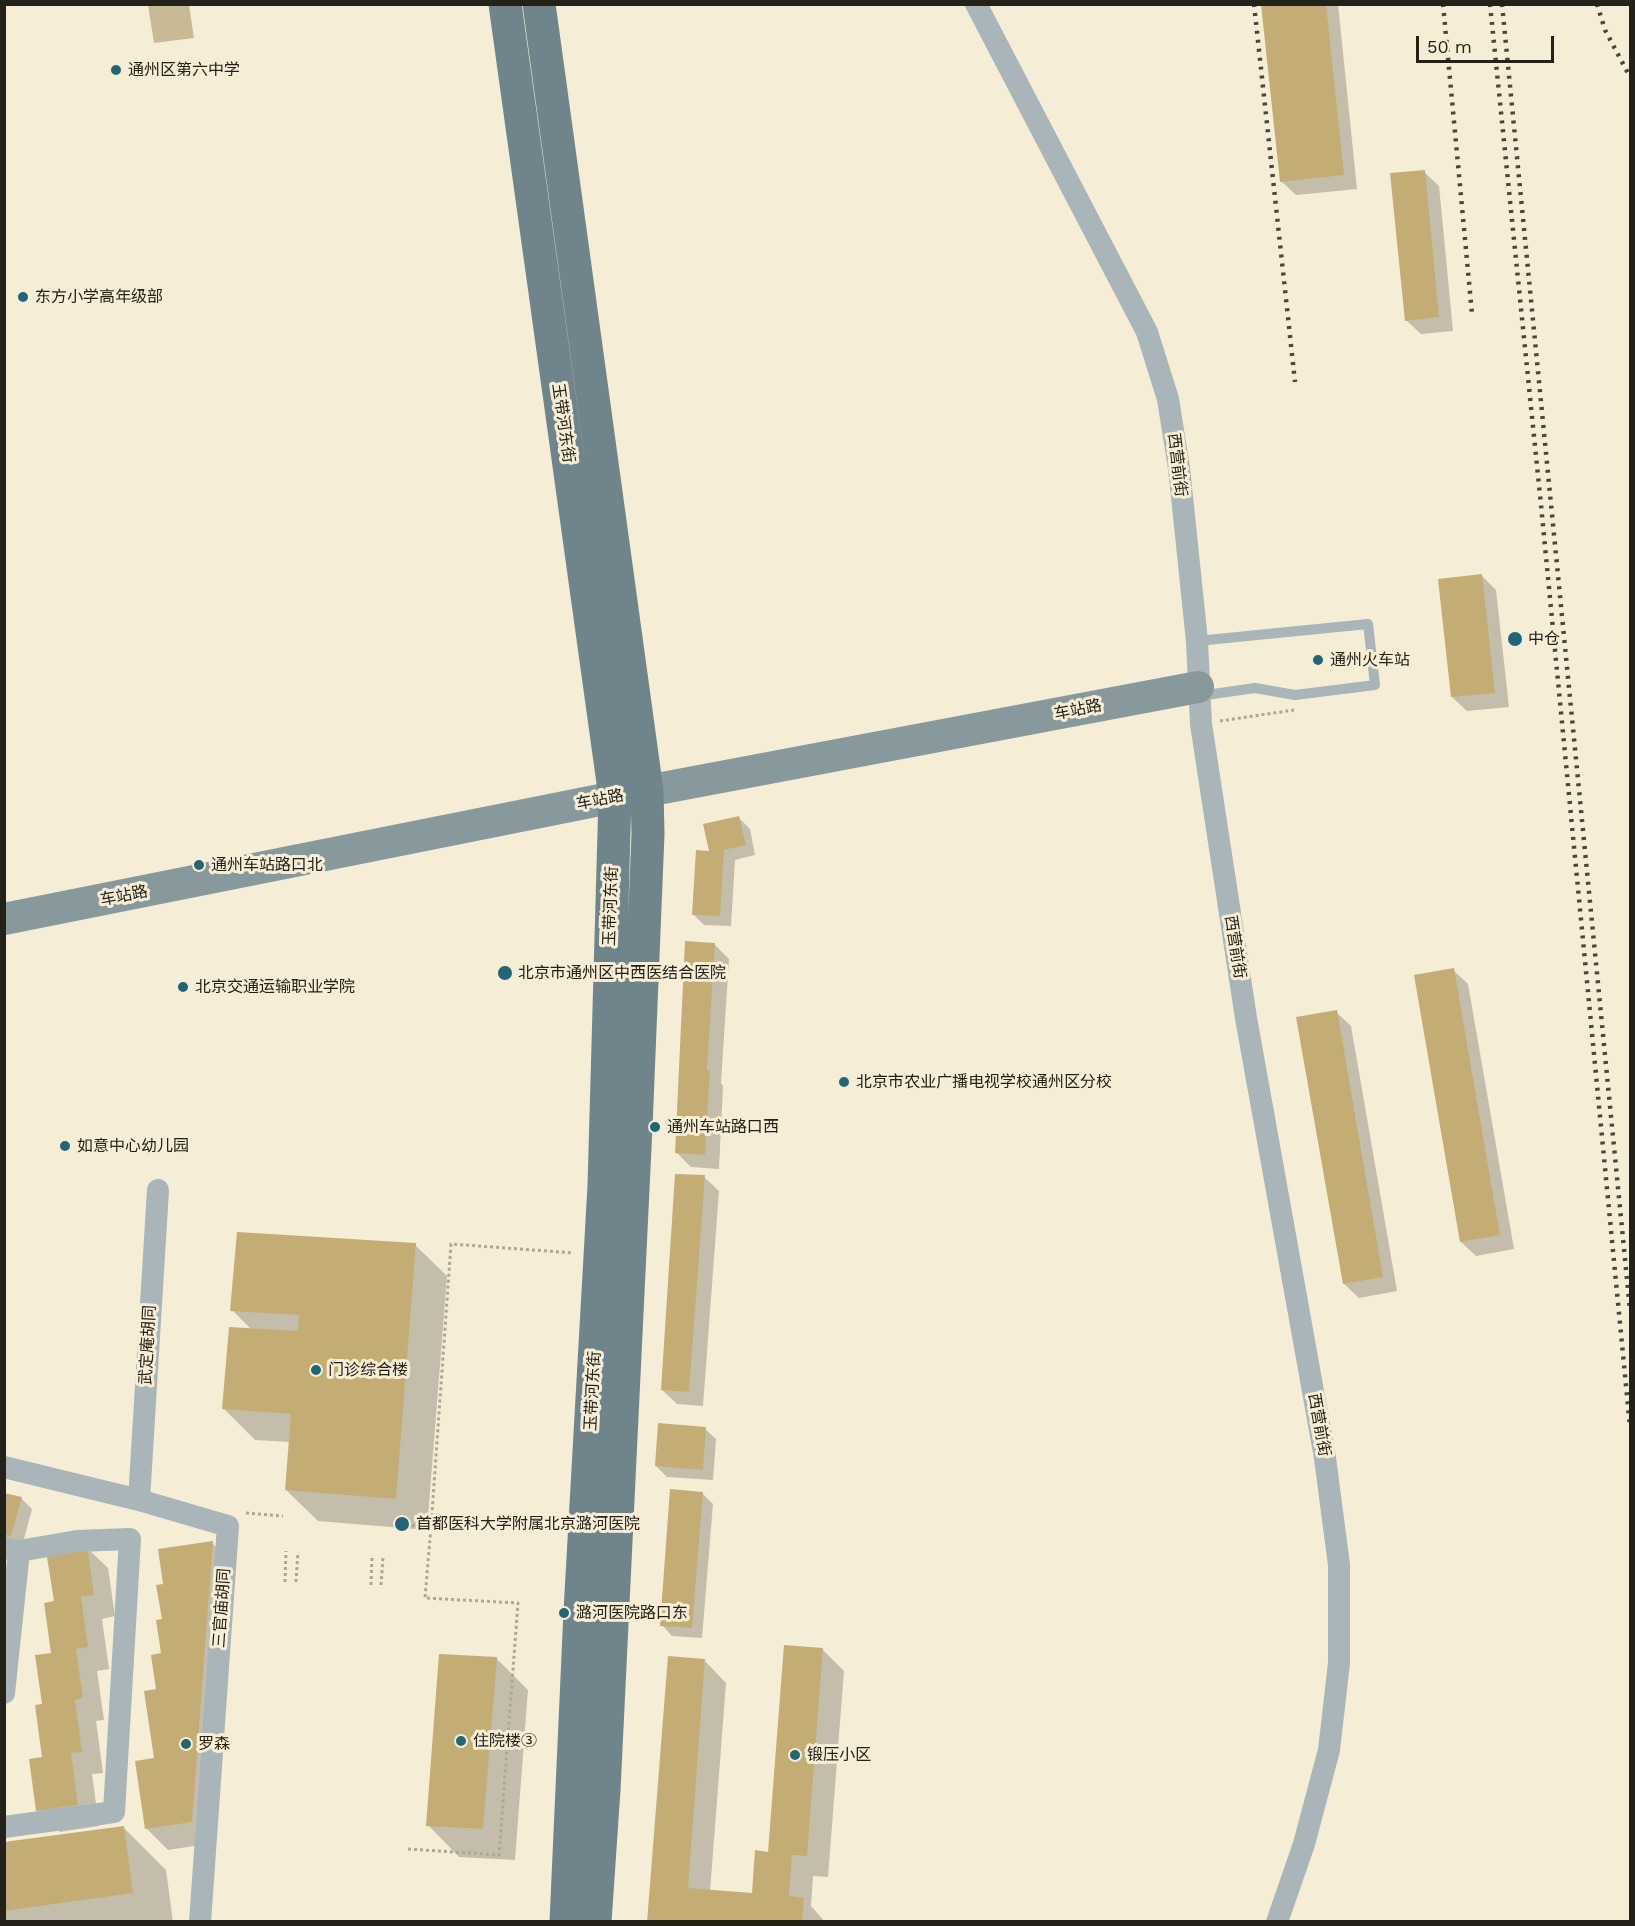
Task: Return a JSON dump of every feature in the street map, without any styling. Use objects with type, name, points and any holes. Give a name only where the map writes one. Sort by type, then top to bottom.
[{"type":"main road","name":"玉带河东街","points":[[505,4],[615,796],[604,1186],[566,1922]]},
{"type":"main road","name":"玉带河东街","points":[[539,4],[647,791],[647,879],[636,1127],[604,1790],[595,1922]]},
{"type":"street","name":"西营前街","points":[[976,4],[1147,332],[1168,399],[1179,468],[1197,641],[1201,724],[1246,1018],[1325,1458],[1339,1564],[1339,1663],[1329,1750],[1304,1844],[1277,1922]]},
{"type":"street","name":"车站路","points":[[4,920],[615,796],[1198,692]]},
{"type":"street","name":"武定庵胡同","points":[[139,1500],[158,1190]]},
{"type":"street","points":[[4,1467],[139,1500],[237,1520]]},
{"type":"street","name":"三官庙胡同","points":[[200,1922],[237,1520]]},
{"type":"street","points":[[4,1693],[12,1549],[77,1540],[130,1539],[114,1812],[4,1827]]},
{"type":"lane","points":[[1197,641],[1368,624],[1375,685],[1295,695],[1255,688],[1198,692]]},
{"type":"path","points":[[408,1849],[499,1855],[518,1603],[425,1598],[451,1244],[574,1253]]},
{"type":"path","points":[[237,1520],[283,1516]]},
{"type":"path","points":[[394,1524],[431,1527]]},
{"type":"path","points":[[285,1582],[286,1551]]},
{"type":"path","points":[[296,1582],[298,1552]]},
{"type":"path","points":[[371,1585],[372,1557]]},
{"type":"path","points":[[381,1585],[383,1558]]},
{"type":"shaded area","points":[[148,5],[189,5],[194,38],[154,43]]},
{"type":"building","points":[[1261,4],[1326,4],[1344,175],[1280,182]]},
{"type":"building","points":[[1425,170],[1439,317],[1405,321],[1390,173]]},
{"type":"building","points":[[1482,574],[1495,693],[1451,697],[1438,579]]},
{"type":"building","points":[[739,816],[746,845],[724,850],[720,916],[692,915],[696,850],[709,851],[703,824]]},
{"type":"building","points":[[685,941],[715,943],[707,1070],[710,1070],[705,1155],[675,1153]]},
{"type":"building","points":[[1454,968],[1500,1235],[1460,1242],[1414,975]]},
{"type":"building","points":[[1337,1010],[1383,1277],[1343,1284],[1296,1017]]},
{"type":"building","points":[[675,1174],[705,1175],[689,1392],[661,1390]]},
{"type":"building","name":"门诊综合楼","points":[[237,1232],[416,1243],[396,1499],[285,1490],[291,1414],[222,1409],[229,1327],[298,1331],[299,1315],[230,1311]]},
{"type":"building","points":[[658,1423],[706,1427],[703,1470],[655,1466]]},
{"type":"building","points":[[670,1489],[703,1492],[692,1628],[660,1626]]},
{"type":"building","points":[[4,1493],[22,1497],[11,1536],[4,1534]]},
{"type":"building","points":[[213,1541],[192,1822],[145,1829],[135,1761],[154,1758],[144,1691],[156,1689],[151,1655],[161,1653],[156,1620],[162,1619],[156,1585],[163,1584],[158,1549]]},
{"type":"building","points":[[87,1545],[94,1595],[81,1597],[88,1647],[76,1649],[83,1698],[75,1700],[82,1752],[71,1753],[78,1805],[36,1811],[29,1759],[42,1757],[35,1705],[42,1704],[35,1655],[51,1653],[44,1603],[54,1601],[46,1551]]},
{"type":"building","name":"锻压小区","points":[[784,1645],[823,1648],[807,1856],[792,1855],[789,1896],[804,1898],[802,1922],[647,1922],[668,1656],[705,1659],[688,1888],[752,1893],[755,1850],[768,1852]]},
{"type":"building","name":"住院楼③","points":[[439,1654],[497,1657],[483,1829],[426,1826]]},
{"type":"building","points":[[124,1826],[133,1893],[4,1911],[4,1842]]},
{"type":"railway","points":[[1254,4],[1295,382]]},
{"type":"railway","points":[[1443,4],[1472,314]]},
{"type":"railway","points":[[1490,4],[1630,1427]]},
{"type":"railway","points":[[1502,4],[1630,1310]]},
{"type":"railway","points":[[1597,4],[1605,30],[1630,77]]},
{"type":"place","name":"通州区第六中学","points":[[116,70]]},
{"type":"place","name":"东方小学高年级部","points":[[23,297]]},
{"type":"place","name":"中仓","points":[[1515,639]]},
{"type":"place","name":"通州火车站","points":[[1318,660]]},
{"type":"place","name":"通州车站路口北","points":[[199,865]]},
{"type":"place","name":"北京市通州区中西医结合医院","points":[[505,973]]},
{"type":"place","name":"北京交通运输职业学院","points":[[183,987]]},
{"type":"place","name":"北京市农业广播电视学校通州区分校","points":[[844,1082]]},
{"type":"place","name":"通州车站路口西","points":[[655,1127]]},
{"type":"place","name":"如意中心幼儿园","points":[[65,1146]]},
{"type":"place","name":"门诊综合楼","points":[[316,1370]]},
{"type":"place","name":"首都医科大学附属北京潞河医院","points":[[402,1524]]},
{"type":"place","name":"潞河医院路口东","points":[[564,1613]]},
{"type":"place","name":"住院楼③","points":[[461,1741]]},
{"type":"place","name":"罗森","points":[[186,1744]]},
{"type":"place","name":"锻压小区","points":[[795,1755]]}]
